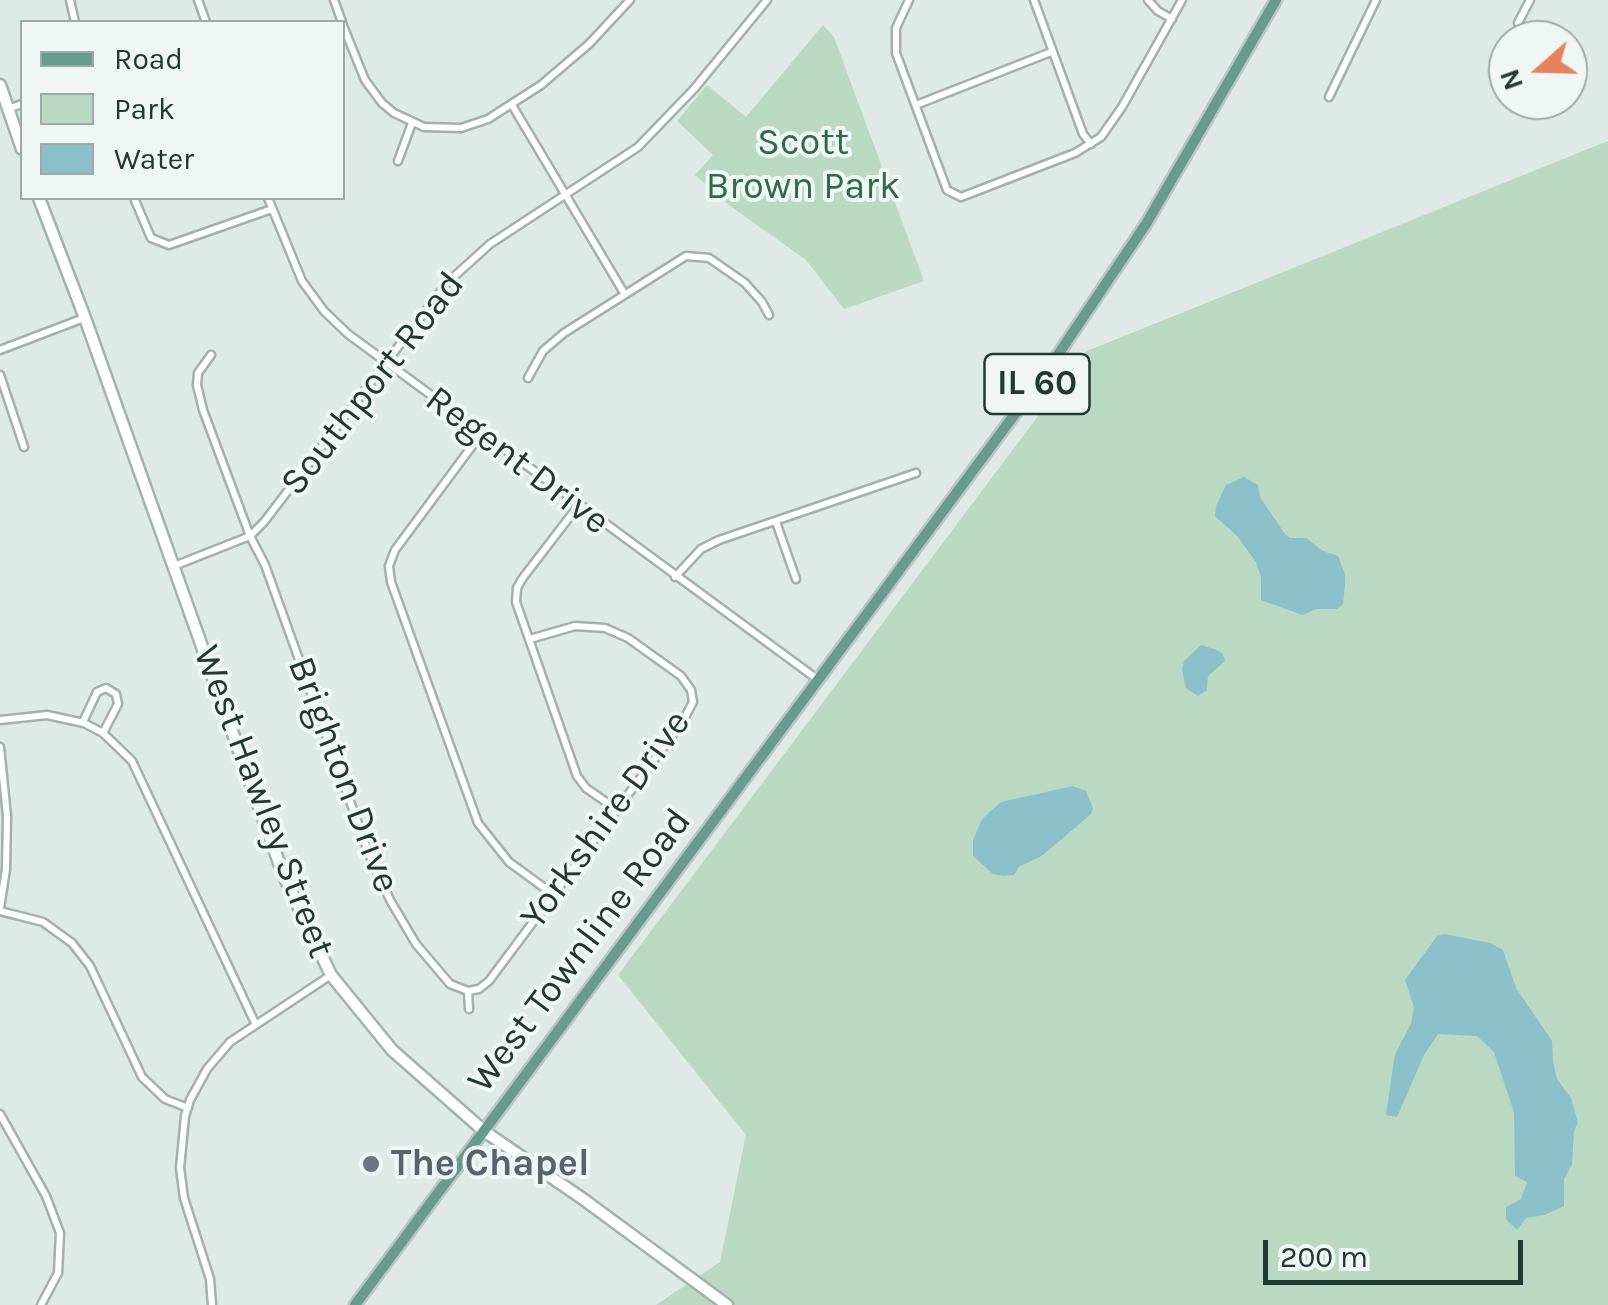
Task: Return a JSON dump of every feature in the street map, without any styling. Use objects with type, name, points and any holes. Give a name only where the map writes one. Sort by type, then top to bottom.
[{"type":"main road","name":"IL 60","points":[[818,680],[1038,384],[1111,277],[1222,98],[1276,0]]},
{"type":"main road","name":"West Townline Road","points":[[355,1305],[818,680]]},
{"type":"street","points":[[345,30],[372,92],[394,114],[412,123],[460,128],[488,119],[512,105],[589,44],[630,0]]},
{"type":"street","points":[[754,0],[764,3]]},
{"type":"street","points":[[909,0],[898,19],[896,53],[947,190],[956,196],[1091,144],[1107,130],[1122,107],[1182,0]]},
{"type":"street","points":[[1034,0],[1083,134],[1091,144]]},
{"type":"street","points":[[1148,0],[1158,12],[1172,19]]},
{"type":"street","points":[[1329,97],[1376,0]]},
{"type":"street","name":"Southport Road","points":[[250,536],[427,304],[490,244],[612,167],[662,125],[764,3]]},
{"type":"street","points":[[916,105],[1052,52]]},
{"type":"street","points":[[0,85],[20,144]]},
{"type":"street","points":[[8,109],[20,105]]},
{"type":"street","points":[[512,105],[624,293]]},
{"type":"street","points":[[398,161],[412,123]]},
{"type":"street","name":"West Hawley Street","points":[[40,200],[86,318],[283,874],[331,975],[392,1050],[484,1132],[583,1199],[726,1305]]},
{"type":"street","points":[[135,200],[151,238],[170,245],[272,210]]},
{"type":"street","name":"Regent Drive","points":[[269,200],[291,260],[312,296],[335,323],[818,680]]},
{"type":"street","points":[[528,378],[542,350],[686,256],[708,258],[744,283],[769,315]]},
{"type":"street","points":[[0,350],[86,318]]},
{"type":"street","name":"Brighton Drive","points":[[211,355],[198,374],[198,393],[382,885],[426,957],[450,984],[468,991]]},
{"type":"street","points":[[0,376],[24,448]]},
{"type":"street","points":[[481,434],[395,550],[388,566],[478,823],[510,862],[554,895]]},
{"type":"street","points":[[675,577],[700,549],[916,473]]},
{"type":"street","points":[[578,506],[516,588],[516,602],[577,776],[586,788],[616,809]]},
{"type":"street","points":[[776,522],[796,579]]},
{"type":"street","points":[[174,566],[250,536]]},
{"type":"street","name":"Yorkshire Drive","points":[[468,991],[488,982],[690,710],[693,697],[689,684],[628,638],[606,628],[575,626],[530,639]]},
{"type":"street","points":[[82,722],[97,692],[106,688],[116,694],[118,704],[103,733]]},
{"type":"street","points":[[0,720],[47,715],[82,722],[103,733],[132,761],[255,1023]]},
{"type":"street","points":[[0,747],[7,816],[0,909],[43,922],[72,943],[90,966],[142,1077],[164,1099],[188,1108]]},
{"type":"street","points":[[212,1305],[210,1279],[184,1198],[180,1168],[188,1108],[217,1056],[255,1023],[331,975]]},
{"type":"street","points":[[468,991],[468,1008]]},
{"type":"street","points":[[0,1114],[54,1213],[60,1233],[58,1273],[41,1305]]},
{"type":"green space","name":"Scott Brown Park","points":[[823,25],[834,37],[924,281],[844,309],[806,260],[729,205],[695,175],[713,155],[677,121],[707,85],[746,117]]},
{"type":"green space","points":[[1608,141],[1608,1305],[656,1305],[720,1262],[746,1135],[618,975],[1087,351]]},
{"type":"water","points":[[1244,477],[1258,485],[1260,497],[1285,534],[1306,538],[1338,556],[1345,586],[1343,604],[1337,609],[1316,609],[1302,615],[1261,600],[1261,577],[1256,562],[1237,536],[1215,516],[1226,485]]},
{"type":"water","points":[[1201,645],[1223,654],[1225,661],[1208,676],[1207,690],[1198,696],[1186,688],[1182,670],[1184,661]]},
{"type":"water","points":[[1073,786],[1086,791],[1093,808],[1091,814],[1043,855],[1019,867],[1014,875],[1003,876],[993,874],[973,856],[973,840],[982,819],[1001,802]]},
{"type":"water","points":[[1437,936],[1490,943],[1503,950],[1516,988],[1552,1041],[1557,1079],[1571,1098],[1578,1122],[1572,1165],[1564,1179],[1564,1206],[1526,1218],[1517,1230],[1506,1219],[1506,1207],[1521,1199],[1527,1182],[1515,1176],[1514,1112],[1494,1052],[1477,1036],[1438,1034],[1424,1055],[1397,1117],[1386,1115],[1395,1054],[1411,1024],[1414,1007],[1405,980]]},
{"type":"place","name":"The Chapel","points":[[371,1164]]}]
